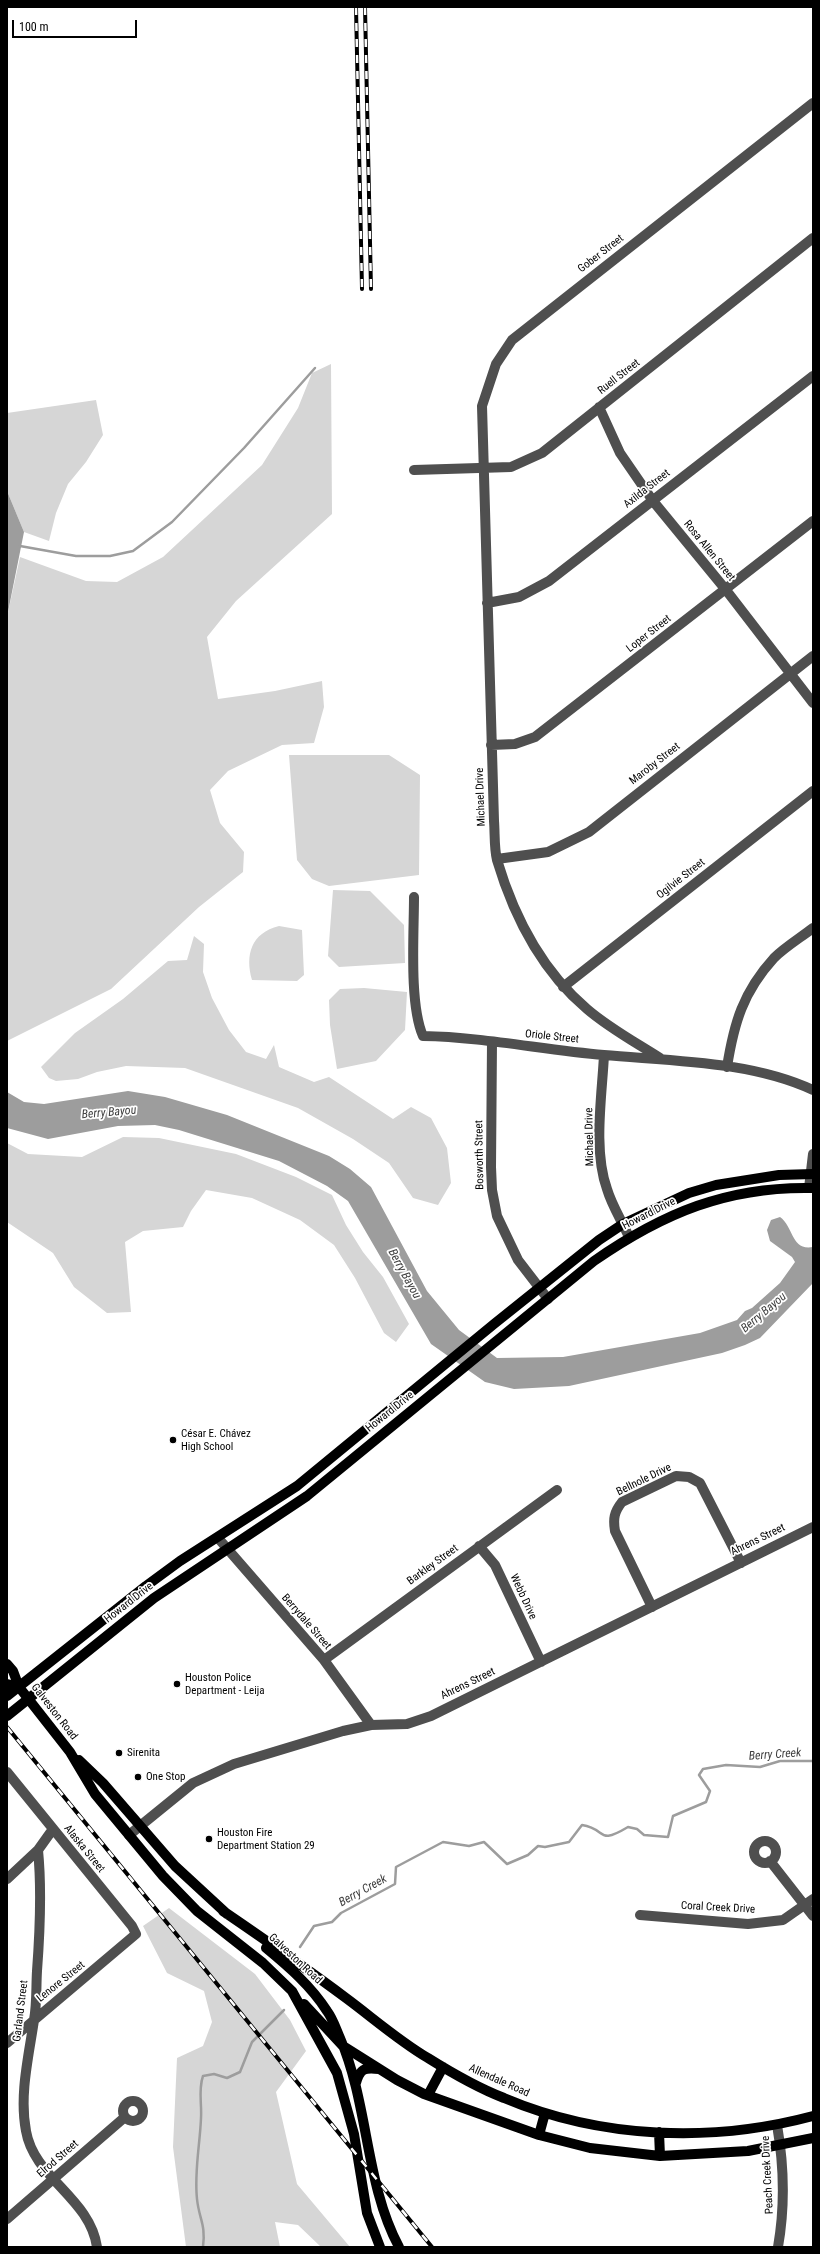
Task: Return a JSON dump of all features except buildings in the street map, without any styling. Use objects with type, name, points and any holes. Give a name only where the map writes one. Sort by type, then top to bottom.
[{"type":"main road","name":"Howard Drive","points":[[7,1696],[180,1561],[297,1486],[494,1324],[599,1240],[623,1224],[689,1193],[716,1185],[780,1175],[812,1174]]},
{"type":"main road","points":[[716,1185],[719,1199]]},
{"type":"main road","name":"Howard Drive","points":[[7,1716],[173,1584],[307,1496],[594,1260],[629,1236],[681,1211],[719,1199],[753,1192],[811,1188]]},
{"type":"main road","points":[[385,1413],[394,1425]]},
{"type":"main road","points":[[297,1486],[307,1496]]},
{"type":"main road","points":[[127,1601],[136,1612]]},
{"type":"main road","name":"Galveston Road","points":[[7,1664],[13,1671],[19,1687],[70,1752],[95,1794],[163,1876],[197,1911],[287,1985],[337,2073],[354,2134],[367,2213],[380,2247]]},
{"type":"main road","name":"Galveston Road","points":[[7,1684],[19,1687]]},
{"type":"main road","name":"Galveston Road","points":[[70,1752],[103,1783],[175,1866],[223,1911],[310,1987],[328,2012],[343,2046],[356,2083],[383,2207],[399,2247]]},
{"type":"main road","points":[[163,1876],[175,1866]]},
{"type":"main road","name":"Allendale Road","points":[[223,1911],[297,1962],[427,2058],[503,2098],[545,2113],[614,2128],[659,2132],[720,2132],[777,2125],[813,2116]]},
{"type":"main road","points":[[287,1985],[343,2046],[380,2069],[428,2095],[539,2135],[590,2148],[660,2156],[748,2151],[780,2146],[813,2138]]},
{"type":"main road","points":[[428,2095],[443,2067]]},
{"type":"main road","points":[[356,2083],[359,2073],[365,2068],[380,2069]]},
{"type":"main road","points":[[539,2135],[545,2113]]},
{"type":"main road","points":[[659,2132],[660,2156]]},
{"type":"street","name":"Gober Street","points":[[484,468],[482,406],[496,364],[512,340],[813,103]]},
{"type":"street","name":"Ruell Street","points":[[414,470],[511,467],[542,453],[813,238]]},
{"type":"street","name":"Axilda Street","points":[[487,603],[519,597],[549,581],[813,376]]},
{"type":"street","name":"Rosa Allen Street","points":[[599,407],[620,453],[653,501],[726,590],[813,703]]},
{"type":"street","name":"Michael Drive","points":[[484,468],[491,745],[497,859],[524,930],[544,962],[564,987],[593,1013],[660,1058]]},
{"type":"street","name":"Loper Street","points":[[491,745],[515,744],[535,737],[813,521]]},
{"type":"street","name":"Maroby Street","points":[[497,859],[548,852],[589,832],[813,656]]},
{"type":"street","name":"Ogilvie Street","points":[[564,987],[813,791]]},
{"type":"street","name":"Oriole Street","points":[[414,897],[414,981],[419,1026],[423,1036],[492,1042],[604,1055],[660,1058],[727,1067],[770,1075],[813,1090]]},
{"type":"street","points":[[727,1067],[732,1032],[750,988],[775,958],[813,928]]},
{"type":"street","name":"Bosworth Street","points":[[492,1042],[492,1190],[497,1216],[518,1260],[548,1299]]},
{"type":"street","name":"Michael Drive","points":[[604,1055],[600,1137],[603,1173],[607,1189],[629,1236]]},
{"type":"street","points":[[811,1188],[813,1154]]},
{"type":"street","name":"Bellnole Drive","points":[[652,1607],[615,1531],[613,1518],[616,1510],[622,1502],[676,1476],[689,1477],[700,1483],[741,1562]]},
{"type":"street","name":"Barkley Street","points":[[324,1660],[557,1490]]},
{"type":"street","name":"Ahrens Street","points":[[128,1835],[140,1827],[193,1783],[234,1764],[343,1731],[371,1725],[407,1724],[421,1720],[813,1527]]},
{"type":"street","name":"Berrydale Street","points":[[218,1538],[324,1660],[371,1725]]},
{"type":"street","name":"Webb Drive","points":[[479,1546],[495,1565],[541,1662]]},
{"type":"street","name":"Alaska Street","points":[[7,1772],[132,1926],[136,1934],[130,1940]]},
{"type":"street","points":[[7,1879],[38,1850],[48,1839],[53,1829]]},
{"type":"street","name":"Garland Street","points":[[38,1850],[40,1931],[34,2019],[30,2040],[24,2109],[26,2131],[34,2153],[54,2179],[86,2215],[97,2247]]},
{"type":"street","points":[[770,1861],[809,1903],[813,1916]]},
{"type":"street","name":"Coral Creek Drive","points":[[640,1915],[748,1924],[783,1920],[809,1903]]},
{"type":"street","name":"Lenore Street","points":[[7,2043],[130,1940]]},
{"type":"street","name":"Elrod Street","points":[[7,2220],[125,2118]]},
{"type":"street","name":"Peach Creek Drive","points":[[777,2125],[780,2146],[783,2206],[778,2247]]},
{"type":"shaded area","points":[[331,364],[332,514],[236,601],[207,637],[218,699],[275,691],[322,681],[324,707],[314,743],[282,745],[228,771],[210,790],[220,823],[244,852],[243,872],[199,907],[111,989],[7,1041],[7,617],[20,557],[86,581],[117,582],[163,557],[262,465],[298,408],[312,373]]},
{"type":"shaded area","points":[[96,400],[103,435],[86,462],[68,484],[56,513],[49,541],[24,532],[7,491],[7,413]]},
{"type":"shaded area","points":[[289,755],[389,755],[420,775],[419,875],[329,886],[312,879],[297,860]]},
{"type":"shaded area","points":[[333,890],[370,891],[404,925],[405,963],[339,967],[328,956]]},
{"type":"shaded area","points":[[279,926],[302,930],[304,975],[297,981],[252,980],[249,962],[252,946],[262,934]]},
{"type":"shaded area","points":[[194,936],[204,944],[203,972],[212,998],[229,1030],[246,1052],[266,1059],[274,1045],[279,1067],[314,1082],[329,1077],[393,1119],[411,1107],[431,1118],[447,1148],[451,1183],[438,1205],[413,1198],[389,1163],[353,1139],[298,1108],[185,1068],[126,1066],[97,1072],[78,1079],[56,1081],[49,1078],[41,1067],[75,1033],[123,999],[168,961],[187,960]]},
{"type":"shaded area","points":[[364,988],[407,992],[405,1030],[376,1061],[337,1069],[330,1025],[329,1000],[340,989]]},
{"type":"shaded area","points":[[123,1137],[159,1138],[236,1154],[296,1177],[332,1195],[346,1225],[363,1252],[383,1277],[409,1324],[396,1342],[384,1333],[355,1278],[334,1245],[300,1220],[252,1198],[206,1190],[191,1211],[183,1227],[143,1231],[125,1242],[131,1312],[107,1313],[74,1287],[53,1253],[7,1222],[7,1143],[28,1154],[82,1157]]},
{"type":"shaded area","points":[[169,1908],[255,1974],[290,2020],[306,2051],[276,2092],[297,2184],[350,2247],[321,2247],[298,2225],[275,2222],[280,2247],[186,2247],[173,2147],[177,2058],[203,2046],[212,2022],[204,1991],[167,1973],[143,1926]]},
{"type":"water","points":[[7,491],[24,532],[7,617]]},
{"type":"water","name":"Berry Bayou","points":[[128,1091],[165,1097],[227,1115],[329,1156],[350,1169],[371,1187],[427,1291],[459,1330],[497,1358],[563,1357],[700,1333],[737,1320],[745,1311],[752,1308],[780,1283],[795,1262],[792,1257],[770,1241],[767,1230],[771,1220],[780,1217],[785,1221],[797,1242],[806,1247],[813,1247],[813,1283],[760,1338],[722,1353],[569,1386],[514,1389],[485,1382],[431,1344],[348,1201],[327,1186],[279,1161],[179,1130],[155,1125],[118,1126],[48,1139],[7,1128],[7,1092],[24,1102],[44,1104]]},
{"type":"waterway","points":[[20,546],[76,556],[110,556],[133,551],[172,522],[244,448],[315,368]]},
{"type":"waterway","name":"Berry Creek","points":[[300,1947],[314,1926],[332,1922],[341,1913],[395,1884],[396,1867],[443,1842],[469,1846],[484,1842],[507,1864],[528,1855],[538,1846],[545,1847],[569,1842],[582,1825],[590,1827],[606,1836],[618,1833],[628,1827],[637,1829],[644,1835],[668,1837],[673,1816],[706,1802],[710,1791],[699,1775],[703,1769],[726,1765],[760,1767],[780,1761],[813,1761]]},
{"type":"waterway","name":"Berry Creek","points":[[203,2247],[204,2233],[196,2189],[201,2118],[200,2092],[203,2076],[214,2074],[227,2078],[240,2072],[252,2042],[284,2010]]},
{"type":"railway","points":[[356,7],[362,289]]},
{"type":"railway","points":[[365,7],[371,289]]},
{"type":"railway","points":[[7,1727],[432,2247]]},
{"type":"place","name":"César E. Chávez High School","points":[[173,1440]]},
{"type":"place","name":"Houston Police Department - Leija","points":[[177,1684]]},
{"type":"place","name":"Sirenita","points":[[119,1753]]},
{"type":"place","name":"One Stop","points":[[138,1777]]},
{"type":"place","name":"Houston Fire Department Station 29","points":[[209,1839]]}]
